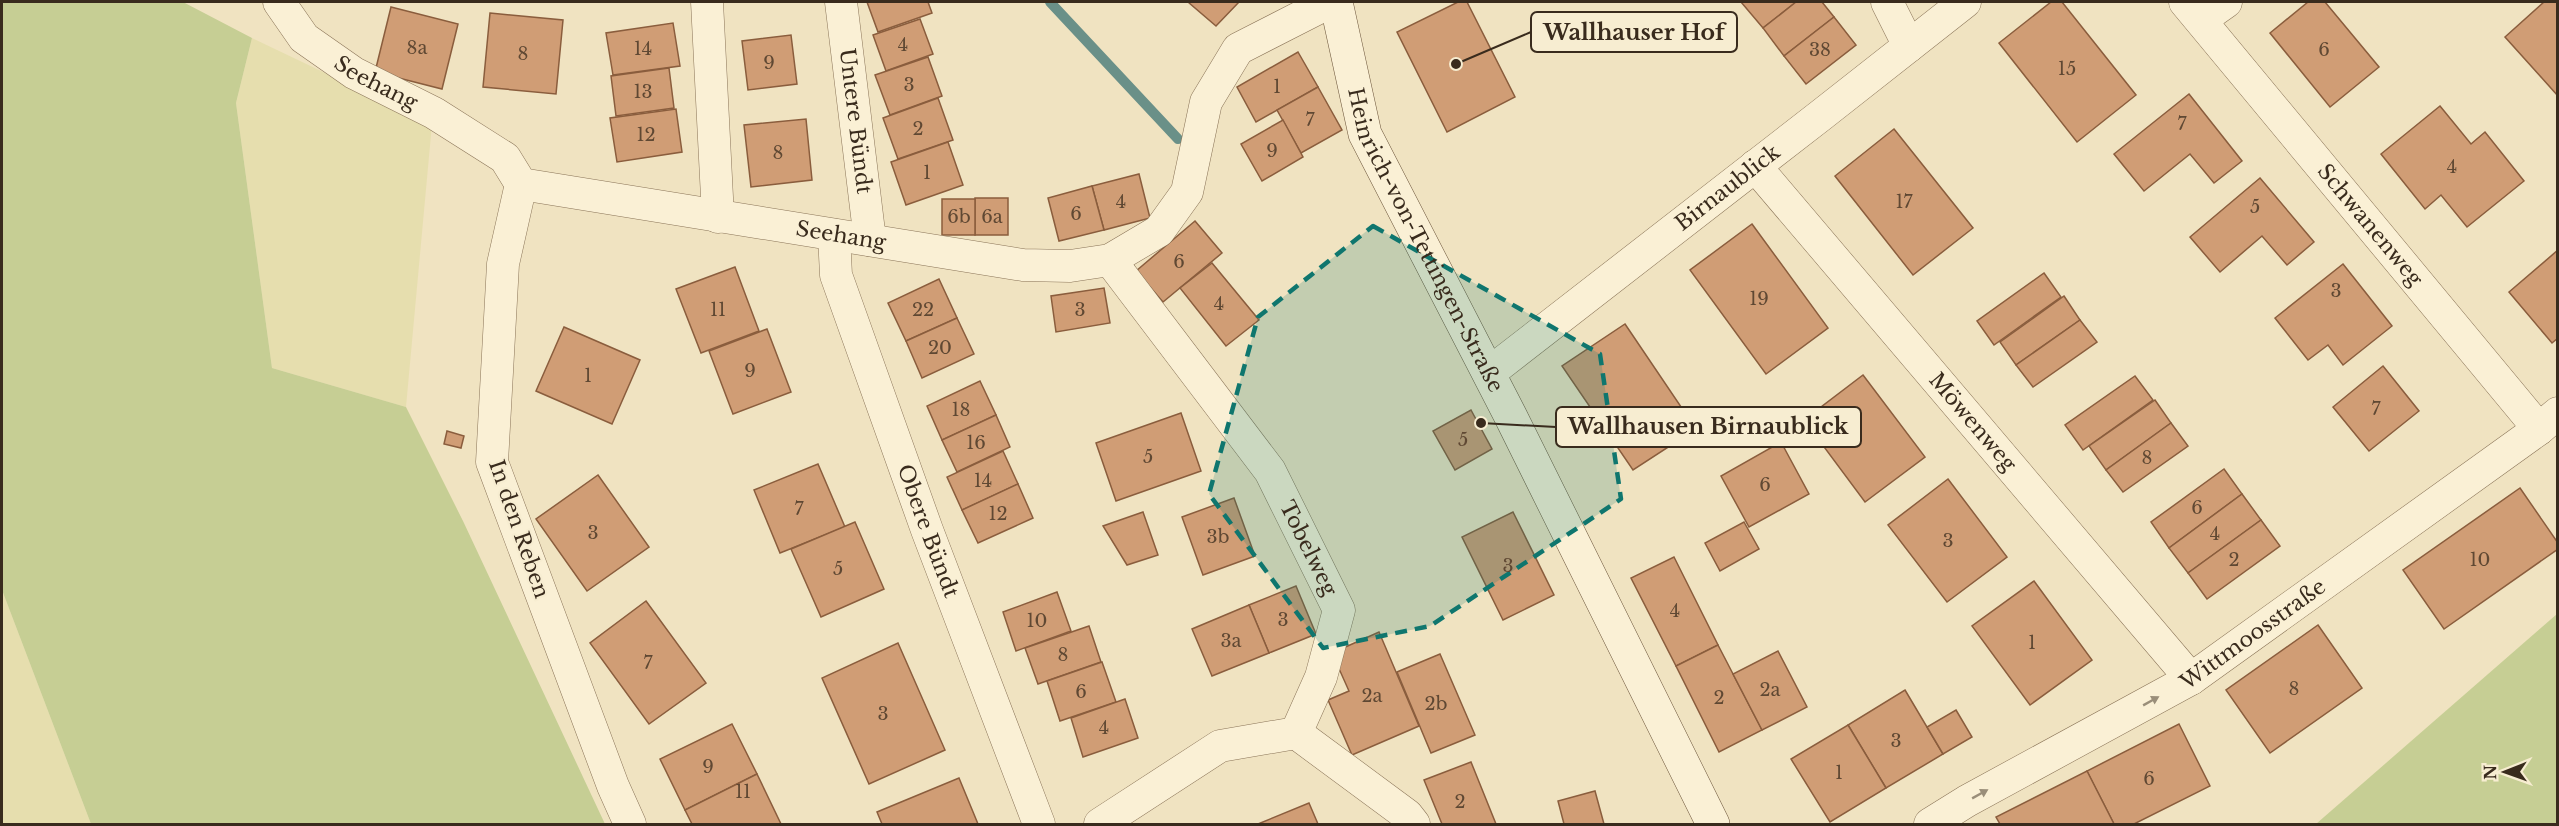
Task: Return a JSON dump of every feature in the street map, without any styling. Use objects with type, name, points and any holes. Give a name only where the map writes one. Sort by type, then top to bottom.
[{"type":"main road","name":"Heinrich-von-Tettingen-Straße","points":[[1336,2],[1365,134],[1489,373],[1713,825]]},
{"type":"street","name":"Seehang","points":[[279,2],[304,38],[354,73],[434,113],[505,158],[521,184],[1023,265],[1070,266],[1110,260],[1159,231],[1187,192],[1206,102],[1238,49],[1330,2]]},
{"type":"street","points":[[707,2],[718,217]]},
{"type":"street","name":"Untere Bündt","points":[[841,2],[870,240]]},
{"type":"street","points":[[1887,2],[1909,46]]},
{"type":"street","name":"Birnaublick","points":[[1489,373],[1965,2]]},
{"type":"street","name":"Schwanenweg","points":[[2204,7],[2548,421]]},
{"type":"street","name":"Möwenweg","points":[[1755,166],[2191,679]]},
{"type":"street","name":"In den Reben","points":[[521,184],[504,264],[492,462],[613,786],[630,825]]},
{"type":"street","name":"Obere Bündt","points":[[834,235],[836,275],[927,530],[1039,825]]},
{"type":"street","name":"Tobelweg","points":[[1110,260],[1270,471],[1339,610],[1321,677],[1296,733]]},
{"type":"street","name":"Wittmoosstraße","points":[[1930,825],[1967,801],[2191,679],[2548,421]]},
{"type":"street","points":[[1100,825],[1220,746],[1296,733],[1407,815],[1414,825]]},
{"type":"highlighted area","points":[[1373,226],[1600,354],[1621,499],[1430,626],[1323,648],[1209,494],[1258,317]]},
{"type":"shaded area","points":[[252,38],[432,124],[406,407],[272,368],[236,103]]},
{"type":"shaded area","points":[[2,590],[91,824],[2,824]]},
{"type":"green space","points":[[2,2],[183,2],[252,38],[236,103],[272,368],[406,407],[463,521],[605,824],[91,824],[2,590]]},
{"type":"green space","points":[[2557,614],[2557,824],[2316,824]]},
{"type":"building","points":[[867,2],[928,2],[932,13],[878,32]]},
{"type":"building","points":[[1188,2],[1239,2],[1216,26]]},
{"type":"building","points":[[1458,2],[1467,2],[1515,97],[1447,132],[1397,32]]},
{"type":"building","points":[[1741,2],[1796,2],[1763,28]]},
{"type":"building","points":[[1796,2],[1822,2],[1834,17],[1784,56],[1763,28]]},
{"type":"building","points":[[2051,2],[2062,2],[2136,95],[2077,142],[1999,43]]},
{"type":"building","points":[[2308,2],[2325,2],[2379,67],[2330,107],[2270,33]]},
{"type":"building","points":[[2544,2],[2558,2],[2558,96],[2505,37]]},
{"type":"building","points":[[391,7],[458,24],[442,89],[375,72]]},
{"type":"building","points":[[490,13],[563,20],[556,94],[483,87]]},
{"type":"building","points":[[1834,17],[1856,45],[1806,84],[1784,56]]},
{"type":"building","points":[[920,19],[933,54],[886,71],[873,35]]},
{"type":"building","points":[[673,23],[680,66],[613,75],[606,33]]},
{"type":"building","points":[[791,35],[797,84],[748,90],[742,41]]},
{"type":"building","points":[[1298,52],[1318,87],[1256,122],[1237,87]]},
{"type":"building","points":[[928,57],[942,96],[890,115],[875,75]]},
{"type":"building","points":[[669,68],[674,108],[616,116],[611,76]]},
{"type":"building","points":[[1318,87],[1342,130],[1301,153],[1277,110]]},
{"type":"building","points":[[2189,94],[2242,161],[2214,183],[2190,154],[2144,191],[2114,154]]},
{"type":"building","points":[[938,98],[953,140],[898,159],[883,118]]},
{"type":"building","points":[[2440,106],[2471,144],[2485,132],[2524,181],[2467,227],[2441,195],[2425,209],[2381,154]]},
{"type":"building","points":[[676,109],[682,152],[617,162],[610,118]]},
{"type":"building","points":[[806,119],[812,180],[751,187],[744,125]]},
{"type":"building","points":[[1283,120],[1303,157],[1262,181],[1241,144]]},
{"type":"building","points":[[1894,129],[1973,228],[1913,275],[1835,176]]},
{"type":"building","points":[[948,142],[963,185],[906,205],[891,162]]},
{"type":"building","points":[[1139,174],[1150,218],[1104,230],[1092,186]]},
{"type":"building","points":[[2260,178],[2314,242],[2287,265],[2262,236],[2220,272],[2190,237]]},
{"type":"building","points":[[1092,186],[1104,230],[1059,241],[1048,198]]},
{"type":"building","points":[[975,198],[1008,198],[1008,235],[975,235]]},
{"type":"building","points":[[942,199],[975,199],[975,235],[942,235]]},
{"type":"building","points":[[1195,221],[1222,253],[1163,302],[1136,271]]},
{"type":"building","points":[[1752,224],[1828,328],[1766,374],[1690,270]]},
{"type":"building","points":[[2558,250],[2558,338],[2552,343],[2509,292]]},
{"type":"building","points":[[1212,263],[1259,320],[1226,346],[1180,288]]},
{"type":"building","points":[[2343,264],[2392,326],[2343,365],[2328,345],[2308,360],[2275,318]]},
{"type":"building","points":[[735,267],[759,331],[701,353],[676,289]]},
{"type":"building","points":[[2044,273],[2061,297],[1994,345],[1977,321]]},
{"type":"building","points":[[939,279],[957,318],[906,341],[888,303]]},
{"type":"building","points":[[1104,288],[1110,323],[1056,332],[1051,296]]},
{"type":"building","points":[[2064,296],[2080,320],[2016,365],[2000,342]]},
{"type":"building","points":[[957,318],[974,354],[922,378],[906,341]]},
{"type":"building","points":[[2080,320],[2097,342],[2033,387],[2016,365]]},
{"type":"building","points":[[1625,324],[1696,429],[1633,470],[1562,366]]},
{"type":"building","points":[[564,327],[640,360],[612,424],[536,391]]},
{"type":"building","points":[[767,329],[791,392],[733,414],[709,351]]},
{"type":"building","points":[[2383,366],[2419,411],[2369,451],[2333,407]]},
{"type":"building","points":[[1863,375],[1925,457],[1865,502],[1804,420]]},
{"type":"building","points":[[2135,376],[2153,400],[2083,450],[2065,425]]},
{"type":"building","points":[[980,381],[996,415],[942,440],[927,406]]},
{"type":"building","points":[[2155,400],[2171,423],[2106,470],[2089,446]]},
{"type":"building","points":[[1471,410],[1492,449],[1455,470],[1433,431]]},
{"type":"building","points":[[1181,413],[1201,471],[1116,501],[1096,443]]},
{"type":"building","points":[[996,415],[1010,447],[957,472],[942,440]]},
{"type":"building","points":[[2171,423],[2188,446],[2123,492],[2106,470]]},
{"type":"building","points":[[447,431],[464,436],[461,448],[444,444]]},
{"type":"building","points":[[1781,442],[1809,494],[1749,527],[1721,476]]},
{"type":"building","points":[[1003,451],[1018,484],[962,510],[947,477]]},
{"type":"building","points":[[818,464],[845,527],[780,553],[754,490]]},
{"type":"building","points":[[2224,469],[2242,494],[2169,548],[2151,522]]},
{"type":"building","points":[[598,475],[649,547],[587,591],[536,519]]},
{"type":"building","points":[[1948,479],[2007,557],[1947,602],[1888,525]]},
{"type":"building","points":[[1018,484],[1033,518],[978,543],[962,510]]},
{"type":"building","points":[[2520,488],[2558,543],[2558,549],[2444,629],[2403,570]]},
{"type":"building","points":[[2242,494],[2261,520],[2188,573],[2169,548]]},
{"type":"building","points":[[1234,498],[1255,556],[1203,575],[1182,517]]},
{"type":"building","points":[[1143,512],[1158,555],[1127,565],[1103,526]]},
{"type":"building","points":[[1513,512],[1554,595],[1503,620],[1462,537]]},
{"type":"building","points":[[2261,520],[2280,546],[2207,599],[2188,573]]},
{"type":"building","points":[[855,522],[884,589],[821,617],[791,549]]},
{"type":"building","points":[[1744,522],[1759,549],[1720,571],[1705,543]]},
{"type":"building","points":[[1674,557],[1718,645],[1676,666],[1631,578]]},
{"type":"building","points":[[2034,581],[2092,660],[2030,705],[1972,626]]},
{"type":"building","points":[[1296,586],[1316,634],[1269,653],[1249,605]]},
{"type":"building","points":[[1057,592],[1071,631],[1016,651],[1003,612]]},
{"type":"building","points":[[646,601],[706,683],[649,724],[590,643]]},
{"type":"building","points":[[1249,605],[1269,653],[1212,676],[1192,629]]},
{"type":"building","points":[[2318,625],[2362,688],[2270,753],[2226,690]]},
{"type":"building","points":[[1089,626],[1101,662],[1038,684],[1025,648]]},
{"type":"building","points":[[1379,632],[1419,726],[1352,755],[1328,700],[1349,691],[1332,653]]},
{"type":"building","points":[[898,643],[945,750],[869,784],[822,678]]},
{"type":"building","points":[[1718,645],[1762,730],[1719,752],[1676,666]]},
{"type":"building","points":[[1778,651],[1807,707],[1762,730],[1733,674]]},
{"type":"building","points":[[1440,654],[1475,735],[1431,753],[1397,672]]},
{"type":"building","points":[[1102,662],[1116,702],[1060,721],[1047,681]]},
{"type":"building","points":[[1905,690],[1943,754],[1886,788],[1848,725]]},
{"type":"building","points":[[1125,699],[1138,738],[1083,757],[1071,718]]},
{"type":"building","points":[[1956,710],[1972,737],[1943,754],[1927,727]]},
{"type":"building","points":[[732,724],[757,774],[685,810],[660,759]]},
{"type":"building","points":[[2179,724],[2210,786],[2134,824],[2114,824],[2087,771]]},
{"type":"building","points":[[1848,725],[1886,788],[1830,822],[1791,759]]},
{"type":"building","points":[[1471,762],[1496,824],[1442,824],[1424,780]]},
{"type":"building","points":[[2087,771],[2114,824],[2000,824],[1996,817]]},
{"type":"building","points":[[757,774],[781,824],[692,824],[685,810]]},
{"type":"building","points":[[959,778],[978,824],[882,824],[877,812]]},
{"type":"building","points":[[1595,791],[1604,824],[1564,824],[1558,801]]},
{"type":"building","points":[[1309,803],[1318,824],[1258,824]]},
{"type":"waterway","points":[[1050,2],[1178,139]]},
{"type":"place","name":"Wallhauser Hof","points":[[1456,64]]},
{"type":"place","name":"Wallhausen Birnaublick","points":[[1481,423]]}]
